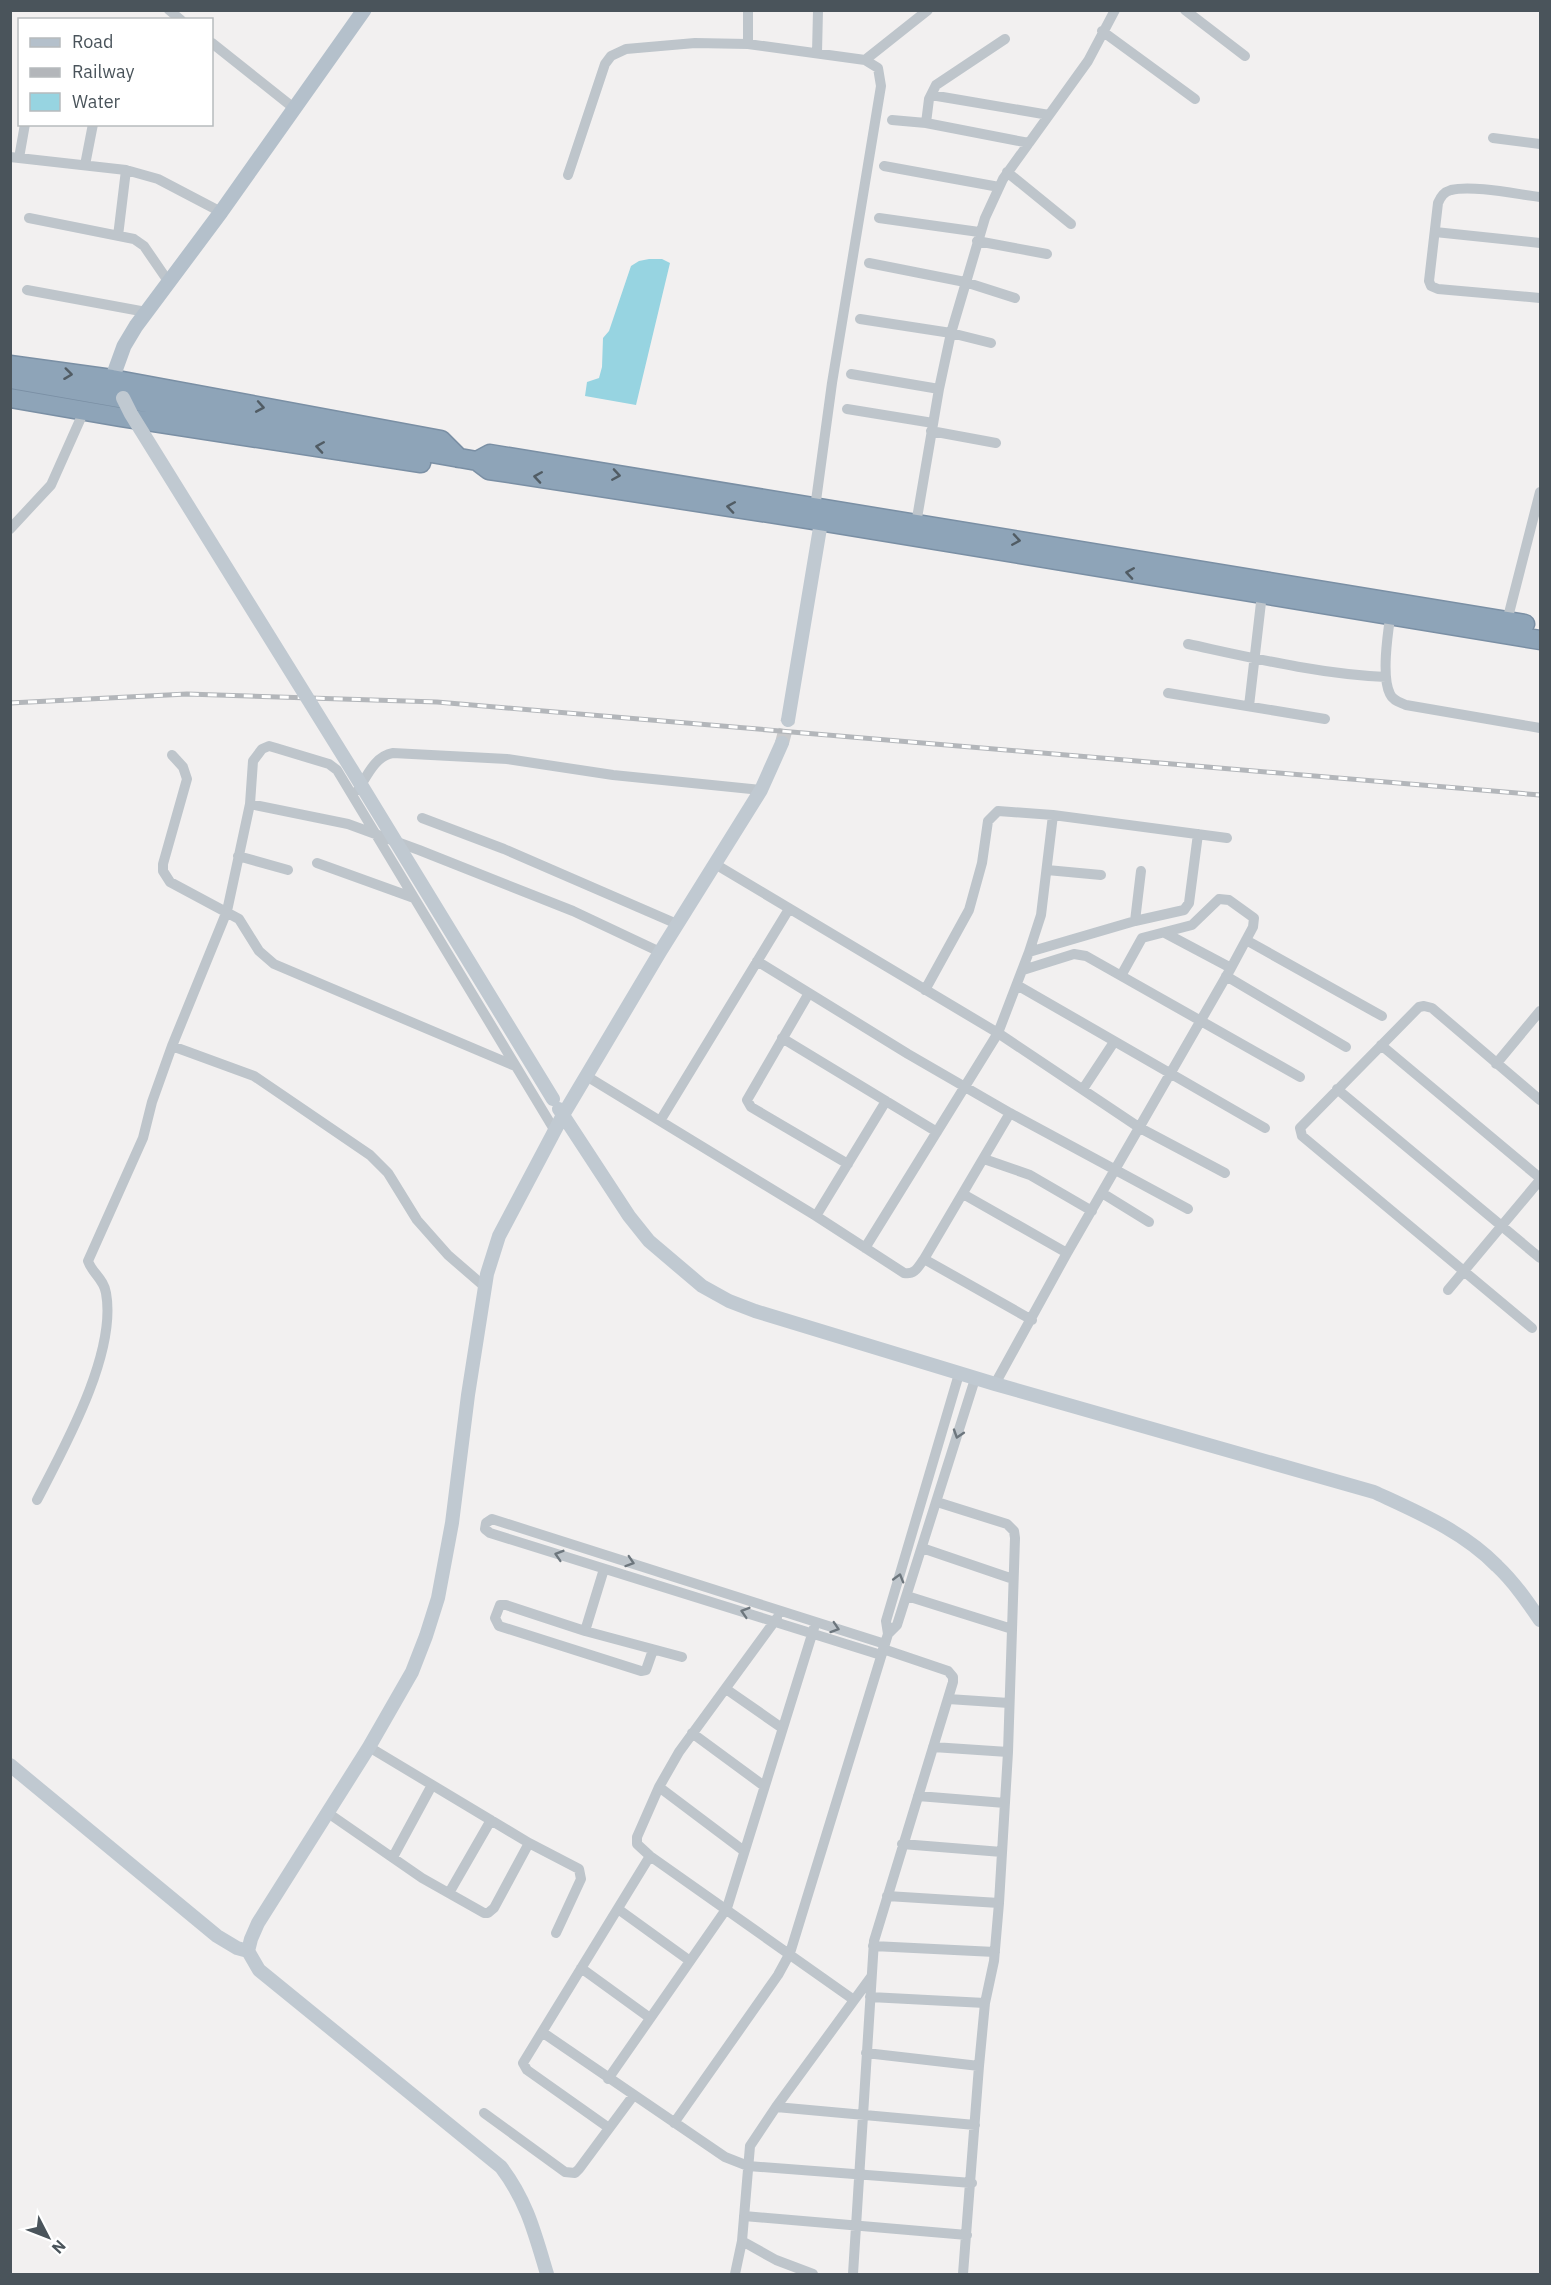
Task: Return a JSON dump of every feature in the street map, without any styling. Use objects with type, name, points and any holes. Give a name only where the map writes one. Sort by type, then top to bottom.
[{"type":"highway","points":[[10,365],[112,379],[441,440],[460,458]]},
{"type":"highway","points":[[10,379],[460,458]]},
{"type":"highway","points":[[10,398],[436,466],[460,458],[490,454],[1262,594],[1507,621],[1540,627]]},
{"type":"highway","points":[[818,515],[916,524],[1391,608],[1540,639]]},
{"type":"main road","points":[[112,379],[124,346],[146,312],[221,212],[364,10]]},
{"type":"main road","points":[[123,398],[130,414],[563,1115],[629,1216],[650,1241],[702,1286],[729,1301],[755,1311],[959,1374],[1374,1492],[1426,1516],[1468,1541],[1496,1564],[1512,1581],[1540,1620]]},
{"type":"main road","points":[[788,720],[818,515]]},
{"type":"main road","points":[[248,1951],[258,1923],[369,1748],[412,1672],[426,1636],[438,1598],[452,1522],[468,1395],[485,1287],[499,1236],[563,1115],[588,1077],[677,924],[761,790],[782,743]]},
{"type":"main road","points":[[10,1765],[217,1936],[237,1948],[248,1951],[260,1970],[501,2168],[521,2196],[547,2274]]},
{"type":"street","points":[[748,10],[748,44]]},
{"type":"street","points":[[817,53],[818,10]]},
{"type":"street","points":[[865,60],[928,10]]},
{"type":"street","points":[[916,524],[951,333],[978,237],[1007,172],[1088,61],[1114,10]]},
{"type":"street","points":[[1185,10],[1245,56]]},
{"type":"street","points":[[1102,32],[1195,99]]},
{"type":"street","points":[[926,123],[931,95],[936,85],[1005,39]]},
{"type":"street","points":[[568,175],[605,64],[611,56],[626,49],[695,43],[748,44],[865,60],[878,68],[881,86],[832,383],[818,515]]},
{"type":"street","points":[[213,45],[295,108]]},
{"type":"street","points":[[931,95],[1049,115]]},
{"type":"street","points":[[892,120],[926,123],[1029,143]]},
{"type":"street","points":[[24,126],[15,157],[126,170],[158,179],[221,212]]},
{"type":"street","points":[[86,165],[93,126]]},
{"type":"street","points":[[1493,138],[1540,144]]},
{"type":"street","points":[[884,166],[999,187]]},
{"type":"street","points":[[118,236],[126,170]]},
{"type":"street","points":[[1007,172],[1071,224]]},
{"type":"street","points":[[1540,197],[1472,190],[1443,194],[1438,203],[1429,281],[1431,286],[1438,289],[1540,298]]},
{"type":"street","points":[[29,218],[134,239],[144,246],[168,281]]},
{"type":"street","points":[[879,218],[978,237],[1047,254]]},
{"type":"street","points":[[1435,232],[1540,243]]},
{"type":"street","points":[[869,263],[965,282],[1015,298]]},
{"type":"street","points":[[27,290],[146,312]]},
{"type":"street","points":[[860,319],[951,333],[991,343]]},
{"type":"street","points":[[851,374],[939,389]]},
{"type":"street","points":[[847,409],[996,443]]},
{"type":"street","points":[[13,523],[51,485],[84,411]]},
{"type":"street","points":[[1507,621],[1540,492]]},
{"type":"street","points":[[1249,706],[1262,594]]},
{"type":"street","points":[[1391,608],[1386,677],[1390,695],[1396,701],[1406,705],[1540,728]]},
{"type":"street","points":[[1188,644],[1350,675],[1386,677]]},
{"type":"street","points":[[1168,693],[1325,719]]},
{"type":"street","points":[[37,1500],[71,1433],[102,1352],[108,1320],[106,1292],[104,1284],[88,1261],[143,1138],[152,1102],[172,1046],[227,911],[250,804],[253,761],[262,749],[269,746],[333,766],[338,770],[555,1131]]},
{"type":"street","points":[[354,796],[378,760],[383,755],[393,753],[507,759],[613,775],[761,790]]},
{"type":"street","points":[[172,755],[183,766],[187,779],[163,864],[163,871],[170,882],[239,919],[259,951],[274,964],[515,1066]]},
{"type":"street","points":[[250,804],[348,824],[379,835],[573,911],[660,952]]},
{"type":"street","points":[[925,990],[969,910],[982,863],[990,817],[998,811],[1053,815],[1227,838]]},
{"type":"street","points":[[865,1248],[998,1033],[1023,970],[1041,915],[1053,815]]},
{"type":"street","points":[[422,818],[504,849],[677,924]]},
{"type":"street","points":[[1029,952],[1135,921],[1184,910],[1188,906],[1198,834]]},
{"type":"street","points":[[238,856],[288,870]]},
{"type":"street","points":[[317,863],[414,898]]},
{"type":"street","points":[[715,864],[998,1033],[1140,1128],[1225,1173]]},
{"type":"street","points":[[1047,870],[1101,875]]},
{"type":"street","points":[[1135,921],[1141,871]]},
{"type":"street","points":[[995,1384],[1246,940],[1253,927],[1254,918],[1229,900],[1223,899],[1215,902],[1196,922],[1142,938],[1122,974]]},
{"type":"street","points":[[660,1121],[789,909]]},
{"type":"street","points":[[1165,933],[1346,1047]]},
{"type":"street","points":[[1246,940],[1382,1016]]},
{"type":"street","points":[[1023,970],[1080,954],[1122,974],[1300,1077]]},
{"type":"street","points":[[757,961],[1010,1113],[1188,1209]]},
{"type":"street","points":[[1017,985],[1265,1128]]},
{"type":"street","points":[[809,993],[748,1096],[748,1104],[848,1164]]},
{"type":"street","points":[[1532,1328],[1302,1136],[1300,1128],[1419,1007],[1424,1006],[1432,1008],[1540,1100]]},
{"type":"street","points":[[1496,1064],[1539,1016]]},
{"type":"street","points":[[782,1038],[938,1132]]},
{"type":"street","points":[[1083,1089],[1114,1042]]},
{"type":"street","points":[[172,1046],[254,1076],[311,1117],[370,1155],[388,1173],[417,1220],[448,1255],[485,1287]]},
{"type":"street","points":[[1381,1046],[1540,1179],[1448,1290]]},
{"type":"street","points":[[588,1077],[816,1216],[904,1273],[913,1273],[924,1259],[1010,1113]]},
{"type":"street","points":[[1337,1089],[1540,1258]]},
{"type":"street","points":[[816,1216],[886,1101]]},
{"type":"street","points":[[984,1159],[1030,1175],[1092,1211]]},
{"type":"street","points":[[1102,1193],[1149,1222]]},
{"type":"street","points":[[963,1194],[1067,1253]]},
{"type":"street","points":[[924,1259],[1032,1320]]},
{"type":"street","points":[[674,2123],[790,1953],[884,1646],[886,1621],[959,1374]]},
{"type":"street","points":[[884,1646],[897,1625],[907,1596],[975,1378]]},
{"type":"street","points":[[937,1502],[1012,1527],[1015,1538],[1008,1752],[999,1902],[995,1952],[985,2003],[963,2274]]},
{"type":"street","points":[[853,2274],[873,1946],[953,1677],[948,1671],[884,1646],[815,1621],[492,1519],[486,1523],[485,1529],[490,1533],[813,1634],[884,1646]]},
{"type":"street","points":[[922,1548],[1013,1579]]},
{"type":"street","points":[[585,1631],[604,1569]]},
{"type":"street","points":[[907,1596],[1012,1629]]},
{"type":"street","points":[[653,1650],[646,1670],[641,1671],[499,1626],[495,1618],[500,1605],[506,1605],[585,1631],[682,1657]]},
{"type":"street","points":[[783,1611],[692,1733],[659,1787],[636,1841],[639,1847],[650,1856],[727,1908],[854,2000]]},
{"type":"street","points":[[608,2079],[727,1908],[813,1634],[815,1621]]},
{"type":"street","points":[[726,1689],[782,1728]]},
{"type":"street","points":[[948,1699],[1009,1703]]},
{"type":"street","points":[[692,1733],[764,1786]]},
{"type":"street","points":[[933,1747],[1008,1752]]},
{"type":"street","points":[[369,1748],[529,1843],[573,1864],[581,1873],[582,1879],[556,1933]]},
{"type":"street","points":[[393,1857],[432,1785]]},
{"type":"street","points":[[659,1787],[744,1851]]},
{"type":"street","points":[[918,1796],[1005,1803]]},
{"type":"street","points":[[328,1813],[448,1893],[488,1913],[494,1908],[529,1843]]},
{"type":"street","points":[[448,1893],[491,1820]]},
{"type":"street","points":[[902,1844],[1002,1852]]},
{"type":"street","points":[[609,2128],[524,2067],[524,2061],[650,1856]]},
{"type":"street","points":[[886,1896],[999,1902]]},
{"type":"street","points":[[618,1909],[690,1961]]},
{"type":"street","points":[[873,1946],[995,1952]]},
{"type":"street","points":[[581,1968],[651,2018]]},
{"type":"street","points":[[735,2274],[742,2241],[750,2146],[871,1977]]},
{"type":"street","points":[[870,1997],[985,2003]]},
{"type":"street","points":[[542,2031],[608,2079],[725,2157],[748,2166],[972,2183]]},
{"type":"street","points":[[866,2053],[979,2066]]},
{"type":"street","points":[[484,2113],[565,2172],[570,2173],[579,2169],[633,2096]]},
{"type":"street","points":[[776,2107],[975,2125]]},
{"type":"street","points":[[744,2216],[967,2235]]},
{"type":"street","points":[[742,2241],[776,2260],[813,2274]]},
{"type":"water","points":[[649,259],[662,259],[670,263],[636,405],[585,396],[587,382],[599,378],[602,367],[603,338],[609,331],[631,266]]},
{"type":"tunnel","points":[[782,743],[788,720]]},
{"type":"railway","points":[[10,703],[187,694],[437,702],[1540,795]]}]
